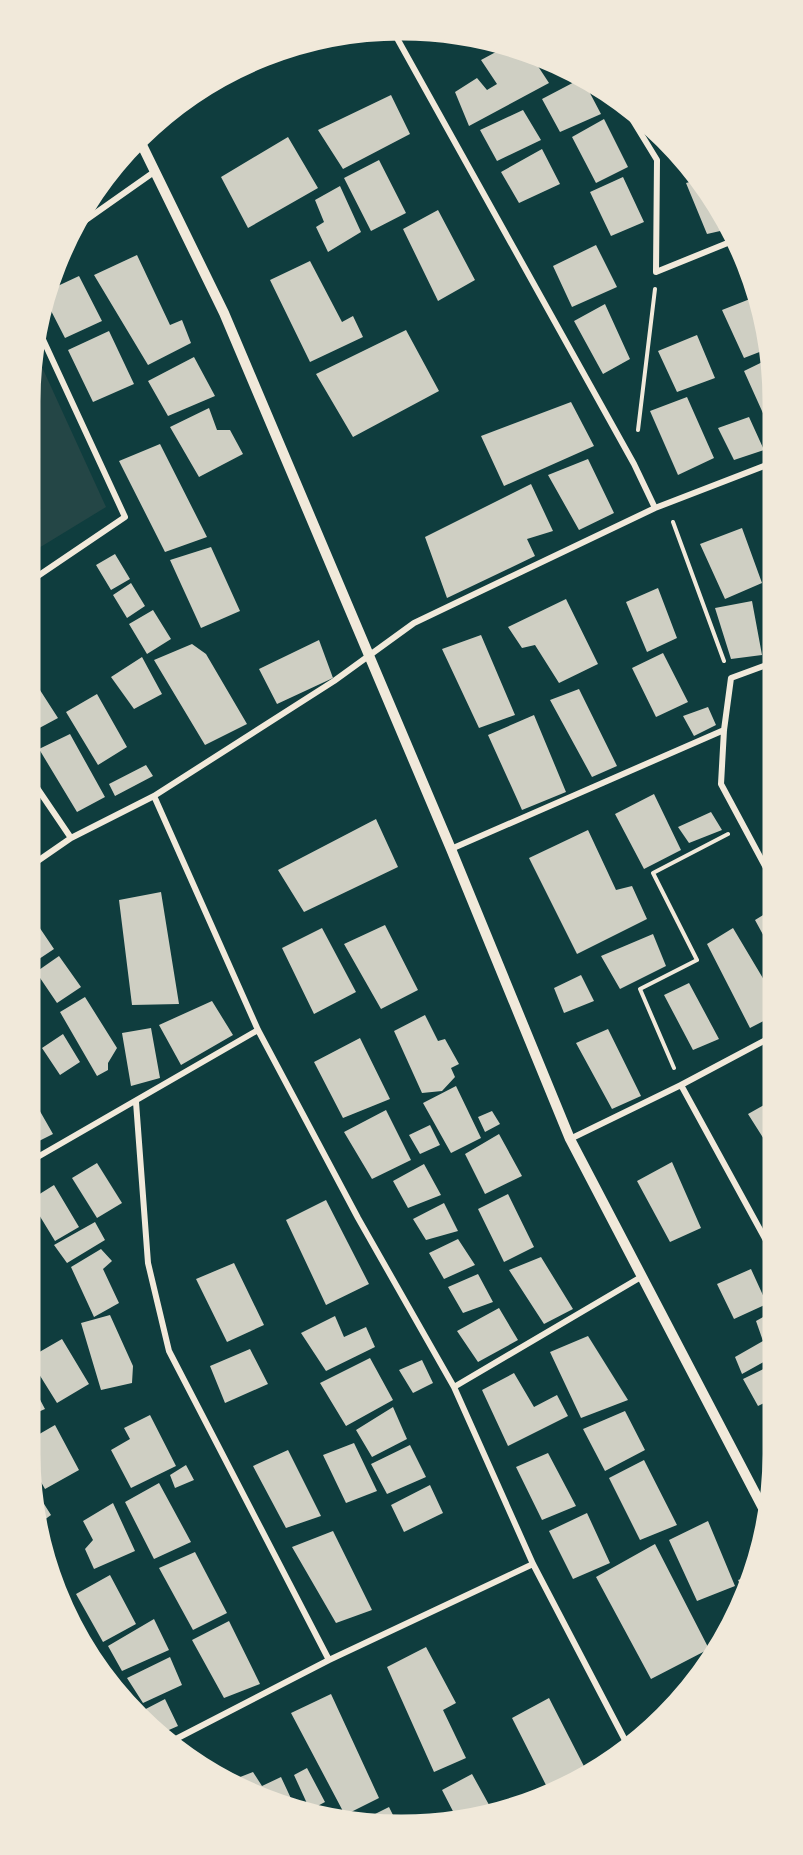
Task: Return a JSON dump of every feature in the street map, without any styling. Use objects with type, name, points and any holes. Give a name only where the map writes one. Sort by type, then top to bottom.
[{"type":"street","points":[[398,39],[634,464],[655,508]]},
{"type":"street","points":[[638,126],[657,160],[656,272],[728,243]]},
{"type":"street","points":[[143,147],[224,313],[451,849],[570,1139],[640,1277],[761,1504]]},
{"type":"street","points":[[90,217],[154,172]]},
{"type":"street","points":[[39,575],[125,518],[44,342]]},
{"type":"street","points":[[39,859],[70,838],[154,796],[334,681],[368,654],[414,623],[655,508],[764,466]]},
{"type":"street","points":[[764,666],[731,678],[724,730],[721,784],[764,865]]},
{"type":"street","points":[[451,849],[724,730]]},
{"type":"street","points":[[39,792],[70,838]]},
{"type":"street","points":[[154,796],[258,1030],[358,1218],[454,1387],[532,1564],[624,1739]]},
{"type":"street","points":[[39,1155],[136,1102],[258,1030]]},
{"type":"street","points":[[570,1139],[681,1085],[764,1040]]},
{"type":"street","points":[[681,1085],[764,1237]]},
{"type":"street","points":[[136,1102],[147,1263],[169,1351],[329,1660]]},
{"type":"street","points":[[454,1387],[640,1277]]},
{"type":"street","points":[[177,1738],[329,1660],[532,1564]]},
{"type":"path","points":[[634,464],[656,272]]},
{"type":"path","points":[[655,508],[675,524],[731,678]]},
{"type":"path","points":[[681,1085],[640,989],[697,960],[653,873],[743,827]]},
{"type":"shaded area","points":[[41,365],[106,507],[39,548]]},
{"type":"building","points":[[497,52],[518,58],[538,66],[549,83],[469,126],[455,92],[477,78],[487,90],[497,84],[481,60]]},
{"type":"building","points":[[573,83],[589,92],[601,114],[560,132],[542,99]]},
{"type":"building","points":[[391,95],[410,134],[343,169],[318,130]]},
{"type":"building","points":[[523,110],[541,140],[497,161],[480,130]]},
{"type":"building","points":[[604,119],[628,167],[596,183],[572,137]]},
{"type":"building","points":[[288,137],[318,188],[248,228],[221,177]]},
{"type":"building","points":[[542,149],[560,184],[519,203],[501,172]]},
{"type":"building","points":[[379,160],[406,213],[371,231],[344,178]]},
{"type":"building","points":[[623,177],[644,222],[611,236],[590,192]]},
{"type":"building","points":[[690,182],[703,200],[721,231],[707,234],[686,183]]},
{"type":"building","points":[[340,186],[361,232],[328,252],[316,227],[324,222],[315,200]]},
{"type":"building","points":[[438,210],[475,280],[438,301],[403,229]]},
{"type":"building","points":[[596,245],[617,287],[572,307],[553,266]]},
{"type":"building","points":[[137,255],[170,325],[182,320],[191,343],[148,365],[94,275]]},
{"type":"building","points":[[310,261],[342,322],[353,316],[363,337],[310,362],[270,280]]},
{"type":"building","points":[[79,276],[102,321],[65,338],[51,310],[58,286]]},
{"type":"building","points":[[749,299],[761,352],[744,358],[722,310]]},
{"type":"building","points":[[605,304],[630,359],[603,374],[574,321]]},
{"type":"building","points":[[406,330],[439,391],[353,437],[316,374]]},
{"type":"building","points":[[109,331],[134,384],[93,402],[68,350]]},
{"type":"building","points":[[697,335],[715,378],[677,392],[658,351]]},
{"type":"building","points":[[194,357],[215,396],[168,416],[148,381]]},
{"type":"building","points":[[762,362],[764,415],[744,371]]},
{"type":"building","points":[[687,397],[714,458],[678,475],[650,411]]},
{"type":"building","points":[[571,402],[594,446],[504,486],[481,436]]},
{"type":"building","points":[[209,408],[217,430],[230,430],[243,454],[199,477],[170,427]]},
{"type":"building","points":[[749,417],[764,450],[734,460],[718,428]]},
{"type":"building","points":[[160,444],[207,537],[165,552],[119,461]]},
{"type":"building","points":[[588,459],[614,513],[579,530],[548,475]]},
{"type":"building","points":[[531,484],[553,531],[527,539],[535,556],[447,598],[425,537]]},
{"type":"building","points":[[742,528],[762,583],[725,599],[700,544]]},
{"type":"building","points":[[211,547],[240,611],[201,628],[170,560]]},
{"type":"building","points":[[115,554],[130,579],[111,590],[96,565]]},
{"type":"building","points":[[131,583],[145,606],[127,618],[113,595]]},
{"type":"building","points":[[658,588],[677,638],[647,652],[626,602]]},
{"type":"building","points":[[566,599],[598,664],[559,683],[535,645],[522,648],[508,627]]},
{"type":"building","points":[[752,601],[762,655],[731,659],[715,608]]},
{"type":"building","points":[[153,610],[171,639],[147,654],[129,624]]},
{"type":"building","points":[[481,635],[515,715],[479,728],[442,649]]},
{"type":"building","points":[[319,640],[333,678],[277,704],[259,669]]},
{"type":"building","points":[[192,644],[206,654],[247,724],[205,745],[154,660]]},
{"type":"building","points":[[663,653],[688,702],[656,717],[632,668]]},
{"type":"building","points":[[142,657],[162,694],[134,709],[111,677]]},
{"type":"building","points":[[39,689],[58,718],[39,728]]},
{"type":"building","points":[[579,689],[617,766],[592,777],[550,700]]},
{"type":"building","points":[[97,694],[127,747],[98,765],[66,712]]},
{"type":"building","points":[[708,707],[716,725],[694,736],[683,716]]},
{"type":"building","points":[[534,715],[566,792],[522,810],[488,735]]},
{"type":"building","points":[[70,734],[105,797],[77,812],[39,749]]},
{"type":"building","points":[[146,765],[153,776],[115,796],[109,784]]},
{"type":"building","points":[[654,794],[681,850],[644,869],[615,814]]},
{"type":"building","points":[[711,812],[722,830],[689,843],[678,827]]},
{"type":"building","points":[[376,819],[398,867],[304,912],[278,870]]},
{"type":"building","points":[[588,830],[616,890],[632,886],[647,919],[577,954],[529,858]]},
{"type":"building","points":[[161,892],[179,1004],[132,1005],[119,900]]},
{"type":"building","points":[[764,914],[764,936],[755,920]]},
{"type":"building","points":[[385,925],[418,990],[381,1009],[344,944]]},
{"type":"building","points":[[39,927],[54,949],[39,959]]},
{"type":"building","points":[[322,928],[356,992],[314,1014],[282,948]]},
{"type":"building","points":[[733,928],[764,980],[764,1021],[750,1028],[707,944]]},
{"type":"building","points":[[653,934],[666,966],[620,989],[601,956]]},
{"type":"building","points":[[59,956],[81,987],[57,1003],[39,976],[39,970]]},
{"type":"building","points":[[581,975],[594,1001],[564,1013],[554,988]]},
{"type":"building","points":[[689,983],[719,1039],[693,1050],[664,995]]},
{"type":"building","points":[[85,997],[117,1048],[108,1063],[108,1070],[97,1076],[60,1012]]},
{"type":"building","points":[[212,1001],[233,1035],[181,1065],[159,1025]]},
{"type":"building","points":[[425,1015],[438,1041],[445,1039],[459,1064],[451,1068],[455,1077],[442,1091],[422,1093],[394,1031]]},
{"type":"building","points":[[151,1028],[160,1078],[131,1086],[122,1033]]},
{"type":"building","points":[[608,1029],[641,1096],[612,1109],[576,1043]]},
{"type":"building","points":[[63,1034],[80,1062],[60,1075],[42,1048]]},
{"type":"building","points":[[360,1038],[390,1099],[343,1118],[314,1062]]},
{"type":"building","points":[[456,1086],[481,1138],[451,1153],[423,1103]]},
{"type":"building","points":[[764,1105],[764,1139],[748,1114]]},
{"type":"building","points":[[39,1110],[53,1134],[39,1141]]},
{"type":"building","points":[[386,1110],[411,1160],[372,1179],[344,1132]]},
{"type":"building","points":[[492,1111],[500,1124],[485,1132],[478,1117]]},
{"type":"building","points":[[430,1125],[440,1145],[420,1154],[409,1135]]},
{"type":"building","points":[[499,1134],[522,1176],[485,1194],[465,1154]]},
{"type":"building","points":[[672,1162],[701,1228],[670,1242],[637,1181]]},
{"type":"building","points":[[97,1163],[122,1203],[97,1218],[72,1178]]},
{"type":"building","points":[[424,1164],[441,1195],[408,1208],[393,1181]]},
{"type":"building","points":[[54,1185],[79,1227],[55,1241],[39,1215],[39,1194]]},
{"type":"building","points":[[508,1194],[534,1247],[504,1262],[478,1209]]},
{"type":"building","points":[[326,1200],[369,1284],[326,1305],[286,1220]]},
{"type":"building","points":[[444,1203],[458,1231],[426,1240],[413,1219]]},
{"type":"building","points":[[95,1222],[105,1240],[67,1263],[54,1245]]},
{"type":"building","points":[[458,1239],[475,1265],[444,1279],[429,1253]]},
{"type":"building","points":[[101,1249],[112,1261],[103,1269],[119,1303],[94,1317],[71,1267]]},
{"type":"building","points":[[541,1257],[573,1309],[544,1324],[509,1270]]},
{"type":"building","points":[[234,1263],[264,1325],[227,1342],[196,1279]]},
{"type":"building","points":[[751,1269],[764,1297],[764,1305],[734,1319],[717,1284]]},
{"type":"building","points":[[478,1274],[493,1302],[463,1313],[448,1287]]},
{"type":"building","points":[[499,1308],[518,1340],[478,1362],[457,1331]]},
{"type":"building","points":[[110,1315],[133,1366],[132,1383],[101,1390],[81,1323]]},
{"type":"building","points":[[335,1316],[344,1337],[366,1327],[375,1347],[326,1371],[301,1333]]},
{"type":"building","points":[[764,1317],[764,1362],[742,1374],[735,1357],[763,1341],[756,1321]]},
{"type":"building","points":[[588,1336],[628,1400],[581,1418],[550,1352]]},
{"type":"building","points":[[62,1339],[89,1384],[57,1403],[39,1374],[39,1352]]},
{"type":"building","points":[[250,1349],[268,1384],[225,1403],[210,1366]]},
{"type":"building","points":[[370,1358],[393,1400],[346,1426],[320,1383]]},
{"type":"building","points":[[422,1360],[433,1383],[413,1393],[399,1370]]},
{"type":"building","points":[[764,1369],[764,1403],[758,1406],[743,1379]]},
{"type":"building","points":[[514,1373],[534,1407],[557,1395],[568,1416],[508,1446],[482,1390]]},
{"type":"building","points":[[39,1398],[45,1409],[39,1412]]},
{"type":"building","points":[[393,1407],[407,1439],[372,1457],[356,1430]]},
{"type":"building","points":[[625,1411],[645,1450],[605,1471],[583,1429]]},
{"type":"building","points":[[150,1415],[176,1466],[131,1488],[111,1450],[130,1439],[124,1428]]},
{"type":"building","points":[[55,1425],[79,1470],[45,1489],[40,1481],[39,1434]]},
{"type":"building","points":[[354,1443],[377,1491],[346,1503],[323,1455]]},
{"type":"building","points":[[410,1445],[426,1477],[387,1494],[371,1464]]},
{"type":"building","points":[[288,1450],[321,1516],[286,1528],[253,1466]]},
{"type":"building","points":[[548,1453],[576,1506],[542,1520],[516,1467]]},
{"type":"building","points":[[644,1460],[677,1525],[640,1540],[609,1478]]},
{"type":"building","points":[[186,1465],[194,1480],[175,1488],[170,1475]]},
{"type":"building","points":[[159,1483],[191,1542],[154,1559],[125,1502]]},
{"type":"building","points":[[430,1485],[443,1513],[404,1532],[391,1505]]},
{"type":"building","points":[[42,1501],[51,1515],[45,1519]]},
{"type":"building","points":[[113,1503],[135,1551],[94,1569],[85,1549],[93,1540],[83,1521]]},
{"type":"building","points":[[587,1513],[610,1563],[573,1579],[549,1531]]},
{"type":"building","points":[[708,1521],[735,1586],[697,1601],[669,1540]]},
{"type":"building","points":[[333,1531],[372,1610],[336,1623],[292,1547]]},
{"type":"building","points":[[655,1544],[708,1647],[706,1651],[651,1679],[596,1577]]},
{"type":"building","points":[[195,1552],[227,1613],[193,1630],[159,1568]]},
{"type":"building","points":[[110,1575],[136,1624],[103,1642],[76,1594]]},
{"type":"building","points":[[154,1619],[169,1650],[122,1671],[108,1646]]},
{"type":"building","points":[[229,1621],[260,1684],[224,1698],[192,1640]]},
{"type":"building","points":[[426,1647],[456,1703],[443,1710],[466,1758],[434,1772],[387,1667]]},
{"type":"building","points":[[170,1657],[182,1685],[143,1703],[127,1678]]},
{"type":"building","points":[[331,1694],[379,1798],[350,1812],[343,1811],[291,1713]]},
{"type":"building","points":[[549,1698],[584,1766],[546,1785],[512,1718]]},
{"type":"building","points":[[165,1699],[178,1726],[168,1731],[145,1710]]},
{"type":"building","points":[[307,1768],[325,1802],[317,1806],[307,1804],[294,1775]]},
{"type":"building","points":[[253,1772],[262,1786],[281,1777],[291,1799],[285,1797],[239,1778]]},
{"type":"building","points":[[472,1774],[489,1805],[453,1812],[442,1790]]},
{"type":"building","points":[[389,1807],[393,1816],[378,1815],[374,1815]]}]
